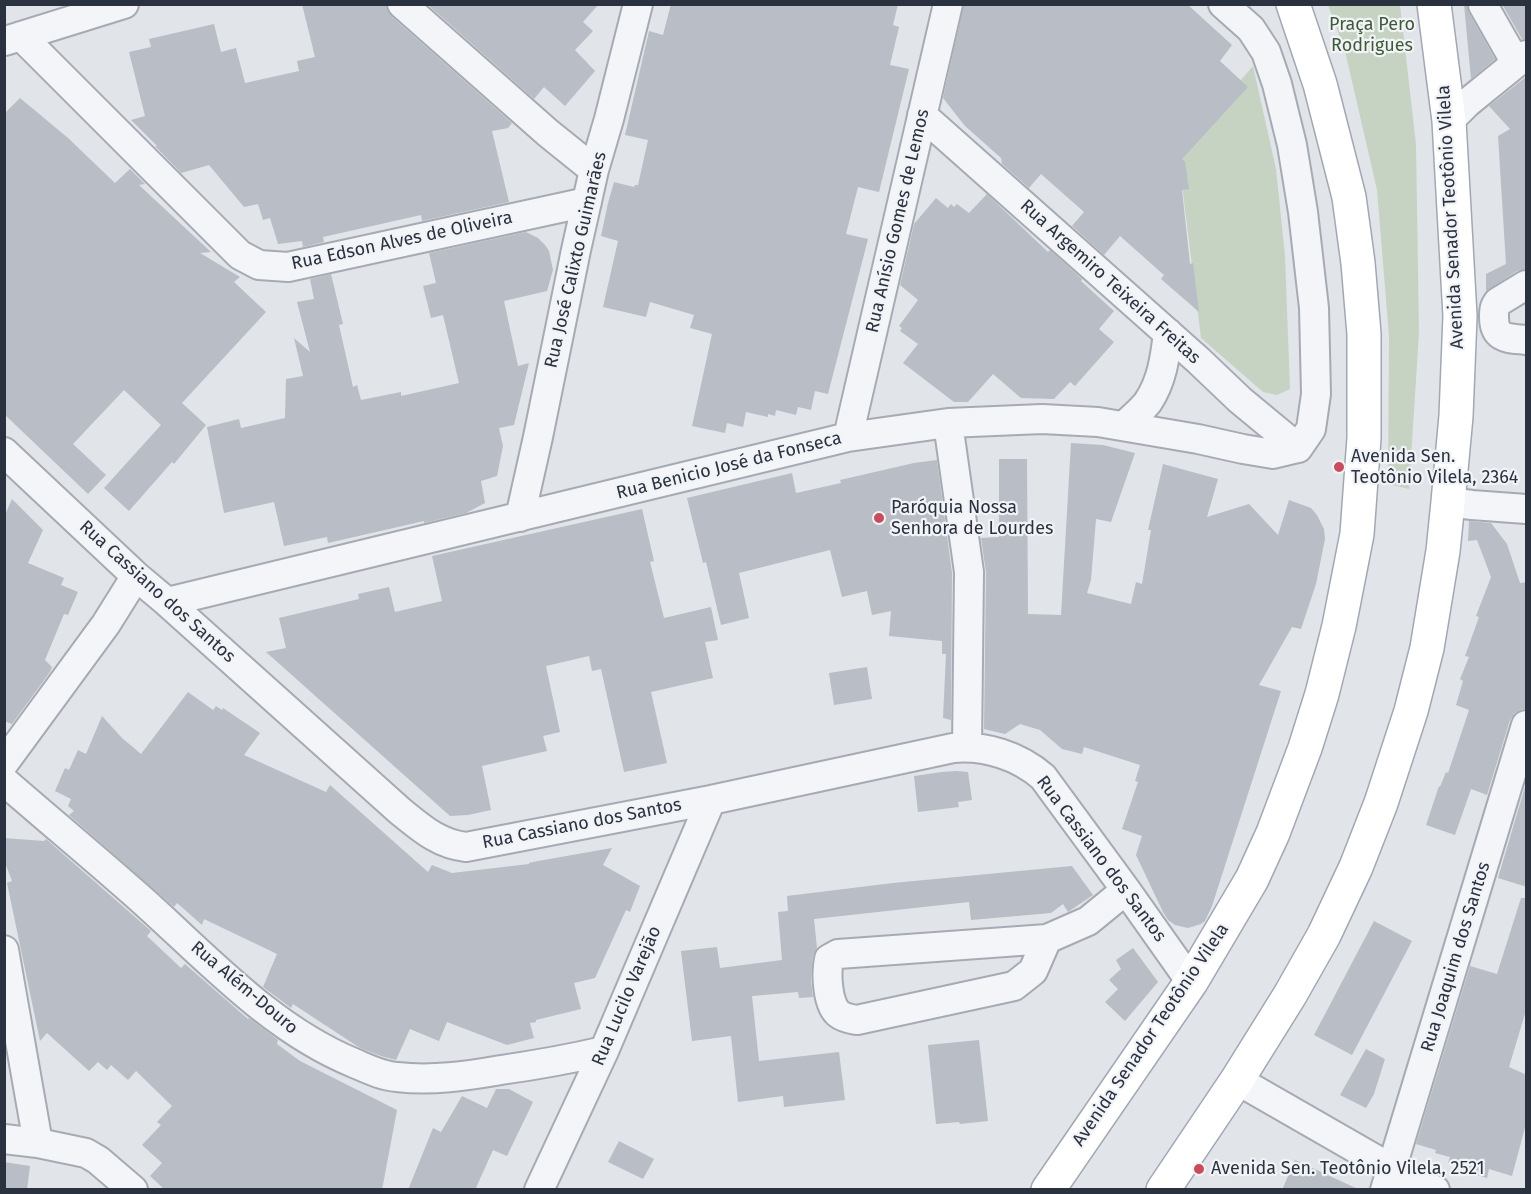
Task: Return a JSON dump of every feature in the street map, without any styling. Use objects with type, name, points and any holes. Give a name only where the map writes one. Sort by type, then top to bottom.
[{"type":"main road","name":"Avenida Senador Teotônio Vilela","points":[[1047,1190],[1191,982],[1252,879],[1273,833],[1305,748],[1340,626],[1357,534],[1364,438],[1364,334],[1349,197],[1320,84],[1293,4]]},
{"type":"main road","name":"Avenida Senador Teotônio Vilela","points":[[1162,1190],[1237,1080],[1324,935],[1356,867],[1381,803],[1411,711],[1428,648],[1448,502],[1456,416],[1460,316],[1449,121],[1434,4]]},
{"type":"street","points":[[13,39],[124,4]]},
{"type":"street","points":[[402,4],[548,133],[594,170]]},
{"type":"street","name":"Rua José Calixto Guimarães","points":[[520,516],[594,170],[638,4]]},
{"type":"street","name":"Rua Anísio Gomes de Lemos","points":[[848,437],[948,4]]},
{"type":"street","points":[[1223,4],[1251,29],[1266,52],[1277,84],[1292,145],[1303,212],[1314,308],[1317,394],[1311,429],[1298,448]]},
{"type":"street","points":[[1449,121],[1467,103],[1521,59],[1483,5]]},
{"type":"street","name":"Rua Edson Alves de Oliveira","points":[[13,39],[240,255],[259,265],[288,267],[587,202]]},
{"type":"street","name":"Rua Argemiro Teixeira Freitas","points":[[921,115],[1168,333],[1240,400],[1298,448]]},
{"type":"street","points":[[1527,285],[1498,302],[1495,306],[1494,321],[1497,333],[1503,337],[1527,340]]},
{"type":"street","points":[[1460,316],[1494,321]]},
{"type":"street","points":[[1124,426],[1147,403],[1160,381],[1168,333]]},
{"type":"street","name":"Rua Benicio José da Fonseca","points":[[167,602],[848,437],[948,423],[1042,419],[1090,421],[1273,454],[1298,448]]},
{"type":"street","points":[[948,423],[969,572],[967,747]]},
{"type":"street","name":"Rua Cassiano dos Santos","points":[[4,452],[136,576],[400,810],[427,833],[441,841],[454,846],[466,847],[711,800],[953,748],[967,747],[994,752],[1022,762],[1043,777],[1191,982]]},
{"type":"street","points":[[1448,502],[1472,506],[1527,509]]},
{"type":"street","points":[[4,763],[105,624],[136,576]]},
{"type":"street","name":"Rua Joaquim dos Santos","points":[[1388,1179],[1527,725]]},
{"type":"street","name":"Rua Além-Douro","points":[[4,781],[141,899],[244,992],[288,1028],[334,1055],[384,1074],[419,1079],[452,1078],[486,1073],[556,1062],[604,1051]]},
{"type":"street","name":"Rua Lucilo Varejão","points":[[539,1190],[604,1051],[711,800]]},
{"type":"street","points":[[1047,939],[1033,971],[1014,986],[857,1020],[840,1015],[832,1006],[826,971],[829,959],[838,954],[1047,939],[1088,921],[1126,890]]},
{"type":"street","points":[[4,950],[38,1143]]},
{"type":"street","points":[[1237,1080],[1388,1179],[1435,1190]]},
{"type":"street","points":[[4,1139],[87,1153],[133,1190]]},
{"type":"green space","name":"Praça Pero Rodrigues","points":[[1328,5],[1400,5],[1416,144],[1419,333],[1409,489],[1388,484],[1389,336],[1377,190],[1345,51]]},
{"type":"green space","points":[[1253,66],[1276,169],[1285,256],[1290,389],[1277,395],[1263,392],[1201,338],[1178,153]]},
{"type":"building","points":[[302,4],[386,4],[391,16],[512,123],[508,128],[492,131],[509,202],[422,221],[421,215],[323,237],[324,242],[303,247],[302,241],[278,244],[270,218],[263,220],[258,204],[244,207],[209,165],[181,173],[131,120],[145,116],[129,52],[151,47],[149,39],[214,24],[221,52],[236,48],[245,83],[299,71],[297,61],[315,57]]},
{"type":"building","points":[[427,4],[599,4],[583,22],[593,31],[575,50],[595,71],[565,106],[544,87],[534,99]]},
{"type":"building","points":[[671,4],[898,4],[893,25],[899,27],[890,65],[909,69],[879,192],[858,187],[846,234],[868,239],[828,394],[815,391],[811,410],[798,407],[796,415],[776,410],[775,416],[768,414],[768,417],[746,412],[743,427],[727,423],[725,433],[692,426],[712,334],[690,328],[694,315],[650,302],[646,317],[603,307],[618,241],[601,236],[608,203],[614,182],[634,187],[638,185],[648,140],[625,135],[649,31],[663,35]]},
{"type":"building","points":[[964,4],[1187,4],[1232,45],[1220,61],[1248,87],[1182,159],[1185,162],[1189,189],[1182,190],[1190,264],[1193,263],[1199,312],[1161,279],[1164,275],[1120,236],[1104,255],[1072,226],[1084,212],[1041,174],[1029,188],[1002,164],[1001,158],[965,126],[943,98]]},
{"type":"building","points":[[1464,4],[1467,4],[1469,13],[1495,59],[1471,79]]},
{"type":"building","points":[[1502,4],[1527,4],[1527,39],[1522,39]]},
{"type":"building","points":[[1527,76],[1527,269],[1517,271],[1486,291],[1486,274],[1506,264],[1498,136],[1510,129],[1489,106]]},
{"type":"building","points":[[20,98],[68,138],[115,183],[130,169],[145,184],[139,185],[211,252],[200,253],[240,277],[234,282],[266,312],[182,403],[206,425],[174,464],[172,462],[129,511],[104,488],[161,425],[124,390],[73,444],[106,475],[88,494],[4,414],[4,114]]},
{"type":"building","points":[[987,194],[1048,252],[1050,250],[1082,279],[1081,281],[1114,311],[1099,329],[1114,342],[1075,386],[1070,382],[1054,399],[1021,398],[993,374],[968,402],[954,402],[903,363],[918,344],[900,331],[902,328],[899,326],[918,300],[900,285],[914,224],[936,198],[948,208],[951,204],[954,207],[957,204],[969,213]]},
{"type":"building","points":[[526,232],[538,238],[545,245],[549,251],[553,270],[547,291],[504,301],[518,366],[529,363],[514,425],[499,428],[503,446],[497,476],[481,481],[485,503],[466,513],[424,523],[424,521],[328,543],[327,537],[284,546],[274,502],[224,513],[207,427],[239,419],[241,428],[285,418],[286,379],[303,376],[294,338],[310,352],[297,302],[314,299],[310,279],[331,274],[343,324],[339,325],[353,387],[357,385],[361,400],[401,392],[401,396],[459,383],[443,315],[431,318],[423,286],[436,283],[429,253]]},
{"type":"building","points":[[1071,443],[1103,445],[1135,453],[1111,522],[1096,519],[1091,580],[1087,593],[1131,604],[1136,582],[1142,584],[1151,530],[1148,530],[1163,464],[1218,479],[1207,517],[1249,504],[1278,535],[1289,500],[1311,508],[1324,529],[1325,539],[1316,584],[1301,629],[1292,627],[1259,685],[1281,691],[1212,906],[1205,921],[1188,928],[1175,925],[1163,912],[1136,855],[1142,836],[1122,829],[1138,782],[1135,781],[1140,765],[1084,747],[1082,754],[1062,749],[1040,730],[1020,724],[1005,734],[984,729],[986,572],[981,538],[999,537],[999,459],[1027,459],[1028,614],[1061,615]]},
{"type":"building","points":[[937,460],[952,573],[951,720],[943,718],[946,654],[942,654],[942,641],[889,636],[891,611],[872,615],[867,591],[842,597],[830,550],[739,573],[749,618],[721,625],[706,562],[703,563],[687,498],[792,473],[796,493],[841,483],[840,480]]},
{"type":"building","points":[[12,499],[43,530],[28,563],[64,578],[61,585],[78,592],[68,615],[64,614],[45,660],[52,667],[50,672],[12,724],[4,721],[4,517]]},
{"type":"building","points":[[642,509],[654,561],[650,562],[664,618],[711,607],[718,640],[705,642],[713,678],[651,692],[667,763],[624,772],[601,669],[592,671],[589,656],[546,666],[560,732],[543,736],[547,751],[482,766],[491,810],[450,816],[266,652],[286,648],[279,618],[359,599],[358,594],[389,587],[395,612],[442,601],[432,556]]},
{"type":"building","points":[[1469,521],[1491,523],[1507,544],[1520,583],[1527,582],[1527,709],[1515,713],[1510,720],[1487,795],[1471,789],[1455,835],[1426,825],[1439,786],[1446,772],[1448,773],[1469,710],[1456,705],[1463,681],[1460,679],[1469,657],[1465,656],[1479,617],[1476,616],[1491,577],[1477,540],[1468,541]]},
{"type":"building","points":[[867,667],[872,699],[834,705],[829,673]]},
{"type":"building","points":[[188,692],[213,710],[216,706],[222,710],[223,708],[260,733],[244,755],[326,792],[330,785],[428,872],[432,865],[452,873],[529,864],[612,848],[603,865],[640,886],[630,912],[626,910],[595,978],[574,983],[581,1009],[536,1020],[530,1023],[534,1038],[507,1045],[447,1022],[439,1041],[410,1029],[396,1060],[360,1048],[293,1004],[291,1008],[263,987],[277,954],[204,919],[202,925],[177,903],[174,907],[69,815],[74,811],[68,806],[71,799],[55,791],[65,768],[69,770],[78,750],[86,754],[102,716],[141,754]]},
{"type":"building","points":[[956,771],[968,772],[972,800],[958,802],[959,807],[918,812],[914,776]]},
{"type":"building","points":[[1527,780],[1527,887],[1498,878]]},
{"type":"building","points":[[4,838],[44,841],[46,839],[151,931],[147,936],[181,968],[185,964],[248,1019],[278,1040],[277,1044],[300,1061],[397,1110],[382,1190],[165,1190],[150,1176],[162,1163],[142,1145],[161,1125],[157,1122],[172,1106],[136,1071],[128,1080],[111,1065],[107,1070],[98,1062],[89,1071],[47,1033],[40,1041],[7,883],[12,881],[4,860]]},
{"type":"building","points":[[1072,866],[1093,895],[1068,912],[1063,904],[1051,913],[971,920],[969,902],[814,919],[817,948],[812,964],[813,997],[799,998],[798,992],[752,996],[759,1061],[839,1052],[845,1100],[784,1107],[783,1096],[738,1102],[731,1036],[692,1041],[681,951],[717,947],[720,968],[782,960],[778,912],[788,911],[787,896],[893,883]]},
{"type":"building","points":[[1521,898],[1527,898],[1527,1007],[1509,1067],[1527,1075],[1527,1120],[1512,1176],[1489,1169],[1487,1178],[1454,1169],[1455,1164],[1448,1163],[1450,1157],[1416,1144],[1470,966],[1497,974]]},
{"type":"building","points":[[1374,921],[1412,941],[1352,1055],[1314,1035]]},
{"type":"building","points":[[1133,948],[1158,982],[1125,1021],[1105,1002],[1118,989],[1109,980],[1121,969],[1116,960]]},
{"type":"building","points":[[979,1040],[988,1121],[936,1124],[928,1045]]},
{"type":"building","points":[[1366,1049],[1385,1059],[1374,1094],[1366,1108],[1340,1095]]},
{"type":"building","points":[[496,1089],[509,1089],[533,1102],[507,1156],[493,1150],[475,1190],[408,1190],[433,1128],[441,1132],[462,1096],[487,1108]]},
{"type":"building","points":[[619,1141],[654,1159],[643,1179],[608,1162]]},
{"type":"building","points":[[1295,1160],[1360,1190],[1282,1190]]},
{"type":"building","points":[[4,1162],[30,1166],[27,1190],[4,1190]]},
{"type":"place","name":"Avenida Sen. Teotônio Vilela, 2364","points":[[1339,467]]},
{"type":"place","name":"Paróquia Nossa Senhora de Lourdes","points":[[879,518]]},
{"type":"place","name":"Avenida Sen. Teotônio Vilela, 2521","points":[[1199,1169]]}]
